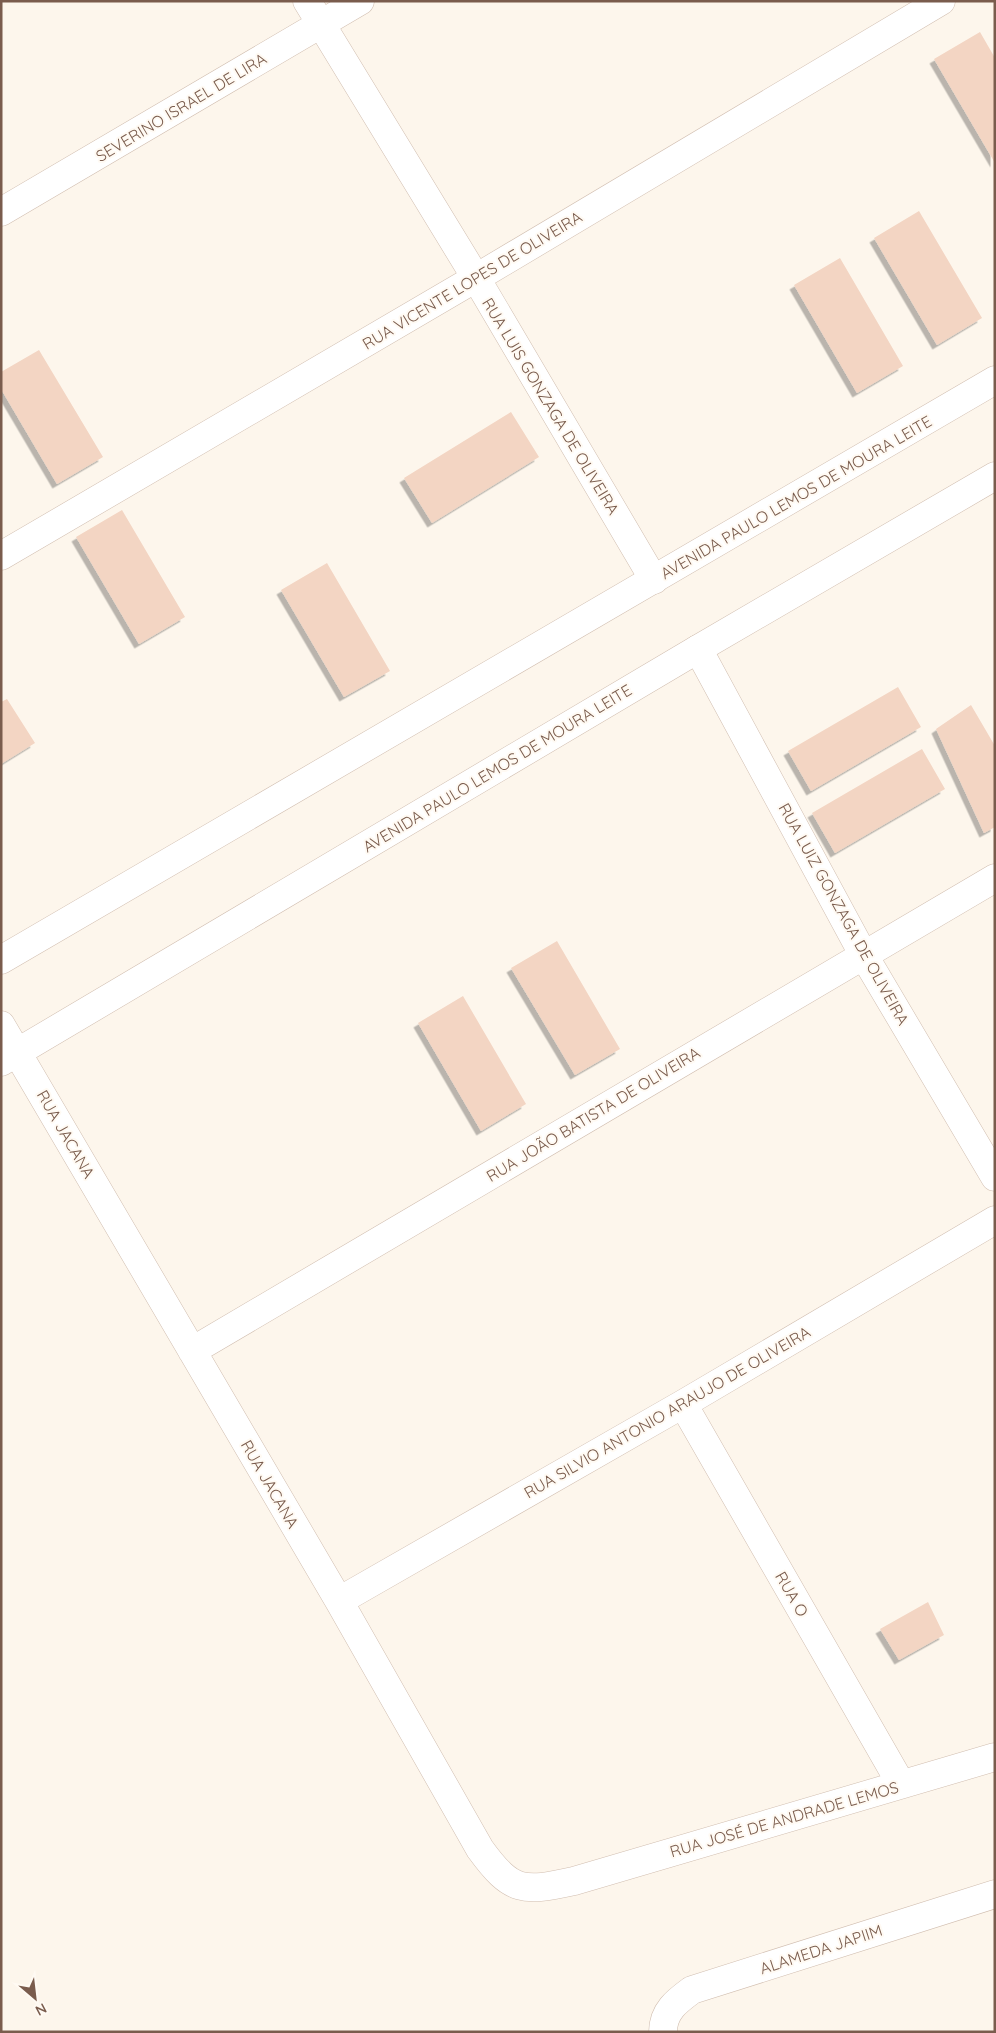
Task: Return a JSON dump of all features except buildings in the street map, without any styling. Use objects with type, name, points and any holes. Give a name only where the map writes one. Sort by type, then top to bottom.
[{"type":"street","name":"SEVERINO ISRAEL DE LIRA","points":[[1,212],[314,13],[360,1]]},
{"type":"street","name":"RUA VICENTE LOPES DE OLIVEIRA","points":[[1,556],[476,278],[941,1]]},
{"type":"street","name":"RUA LUIS GONZAGA DE OLIVEIRA","points":[[314,13],[476,278],[654,580]]},
{"type":"street","name":"AVENIDA PAULO LEMOS DE MOURA LEITE","points":[[1,960],[995,380]]},
{"type":"street","name":"AVENIDA PAULO LEMOS DE MOURA LEITE","points":[[10,1057],[698,649],[995,476]]},
{"type":"street","name":"RUA LUIZ GONZAGA DE OLIVEIRA","points":[[698,649],[863,954],[995,1177]]},
{"type":"street","name":"RUA JOÃO BATISTA DE OLIVEIRA","points":[[192,1351],[863,954],[995,878]]},
{"type":"street","name":"RUA JACANA","points":[[1,1025],[10,1057],[192,1351],[339,1601],[480,1849],[494,1868],[505,1878],[520,1886],[538,1888],[574,1881]]},
{"type":"street","name":"RUA SILVIO ANTONIO ARAUJO DE OLIVEIRA","points":[[339,1601],[682,1404],[995,1220]]},
{"type":"street","name":"RUA O","points":[[682,1404],[901,1784]]},
{"type":"street","name":"RUA JOSÉ DE ANDRADE LEMOS","points":[[574,1881],[995,1757]]},
{"type":"street","name":"ALAMEDA JAPIIM","points":[[663,2029],[671,2006],[692,1990],[995,1894]]}]
